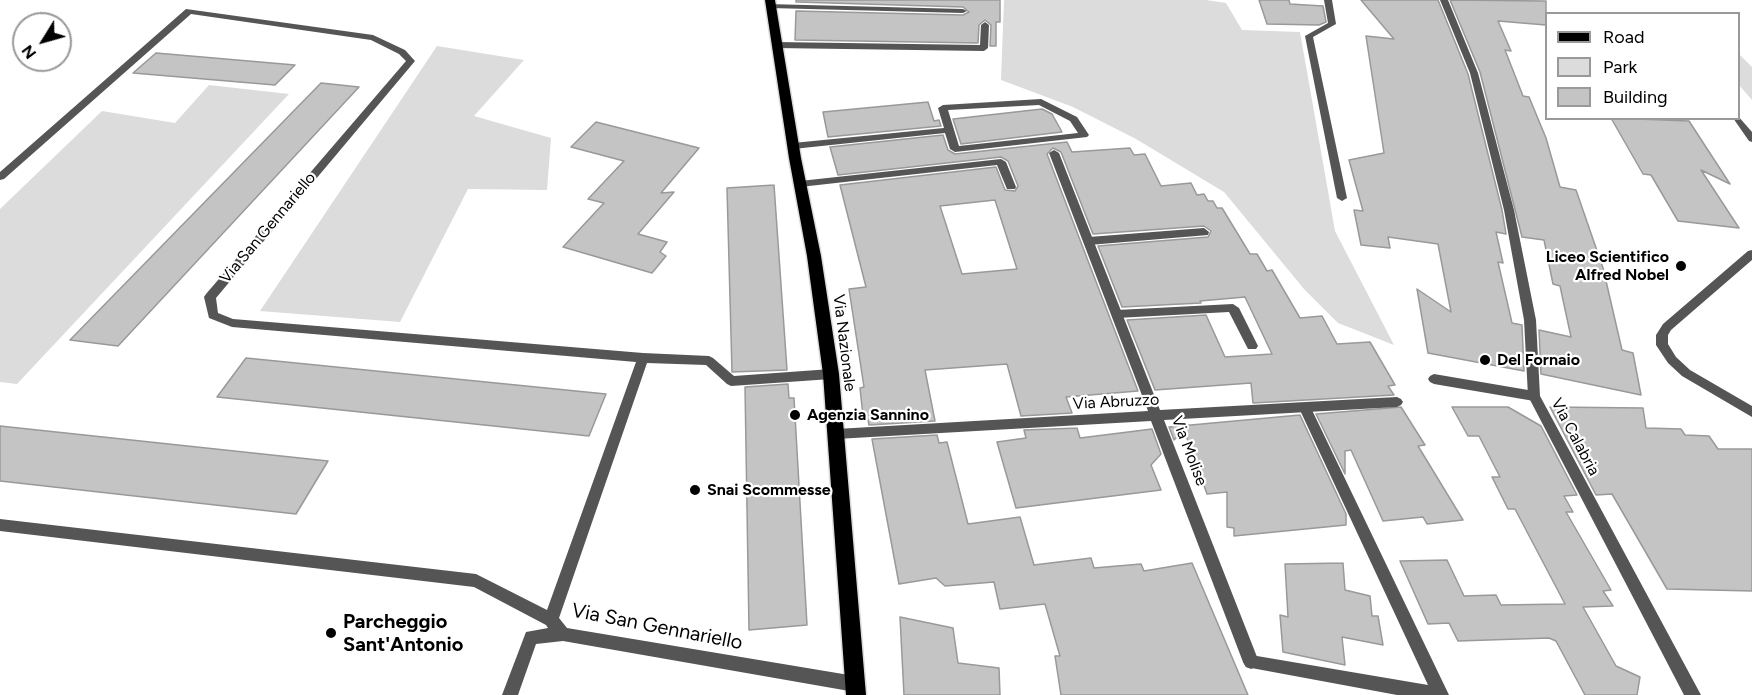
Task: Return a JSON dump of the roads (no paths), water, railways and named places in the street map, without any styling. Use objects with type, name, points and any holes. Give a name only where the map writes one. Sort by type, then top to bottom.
[{"type":"main road","name":"Via Nazionale","points":[[770,3],[793,146],[814,256],[831,374],[855,690]]},
{"type":"street","points":[[1328,0],[1332,24],[1309,36],[1342,198]]},
{"type":"street","name":"Via Calabria","points":[[1444,0],[1473,73],[1509,210],[1530,320],[1534,396],[1693,695]]},
{"type":"street","points":[[770,3],[893,5],[963,11]]},
{"type":"street","name":"Via San Gennariello","points":[[0,177],[189,11],[373,38],[402,52],[411,61],[210,297],[213,315],[232,323],[643,358],[709,361],[731,381],[831,374]]},
{"type":"street","points":[[776,45],[984,48],[985,25]]},
{"type":"street","points":[[1041,102],[1074,119],[1084,135],[955,149],[949,130],[943,108],[1041,102]]},
{"type":"street","points":[[1738,120],[1752,139]]},
{"type":"street","points":[[793,146],[949,130]]},
{"type":"street","name":"Via Molise","points":[[1054,153],[1158,417],[1251,663],[1441,694]]},
{"type":"street","points":[[800,184],[1001,162],[1011,187]]},
{"type":"street","points":[[1089,241],[1204,232]]},
{"type":"street","points":[[1752,254],[1667,327],[1662,335],[1662,345],[1672,360],[1686,373],[1752,412]]},
{"type":"street","points":[[1117,314],[1233,308],[1252,346]]},
{"type":"street","points":[[551,620],[643,358]]},
{"type":"street","points":[[1434,379],[1534,396]]},
{"type":"street","name":"Via Abruzzo","points":[[836,434],[1397,402]]},
{"type":"street","points":[[1305,408],[1441,694]]},
{"type":"street","name":"Via San Gennariello","points":[[0,525],[476,581],[551,620],[563,634],[855,690]]},
{"type":"street","points":[[510,695],[531,637],[563,634]]},
{"type":"place","name":"Liceo Scientifico Alfred Nobel","points":[[1681,266]]},
{"type":"place","name":"Del Fornaio","points":[[1485,360]]},
{"type":"place","name":"Agenzia Sannino","points":[[795,415]]},
{"type":"place","name":"Snai Scommesse","points":[[695,490]]},
{"type":"place","name":"Parcheggio Sant'Antonio","points":[[331,633]]}]
